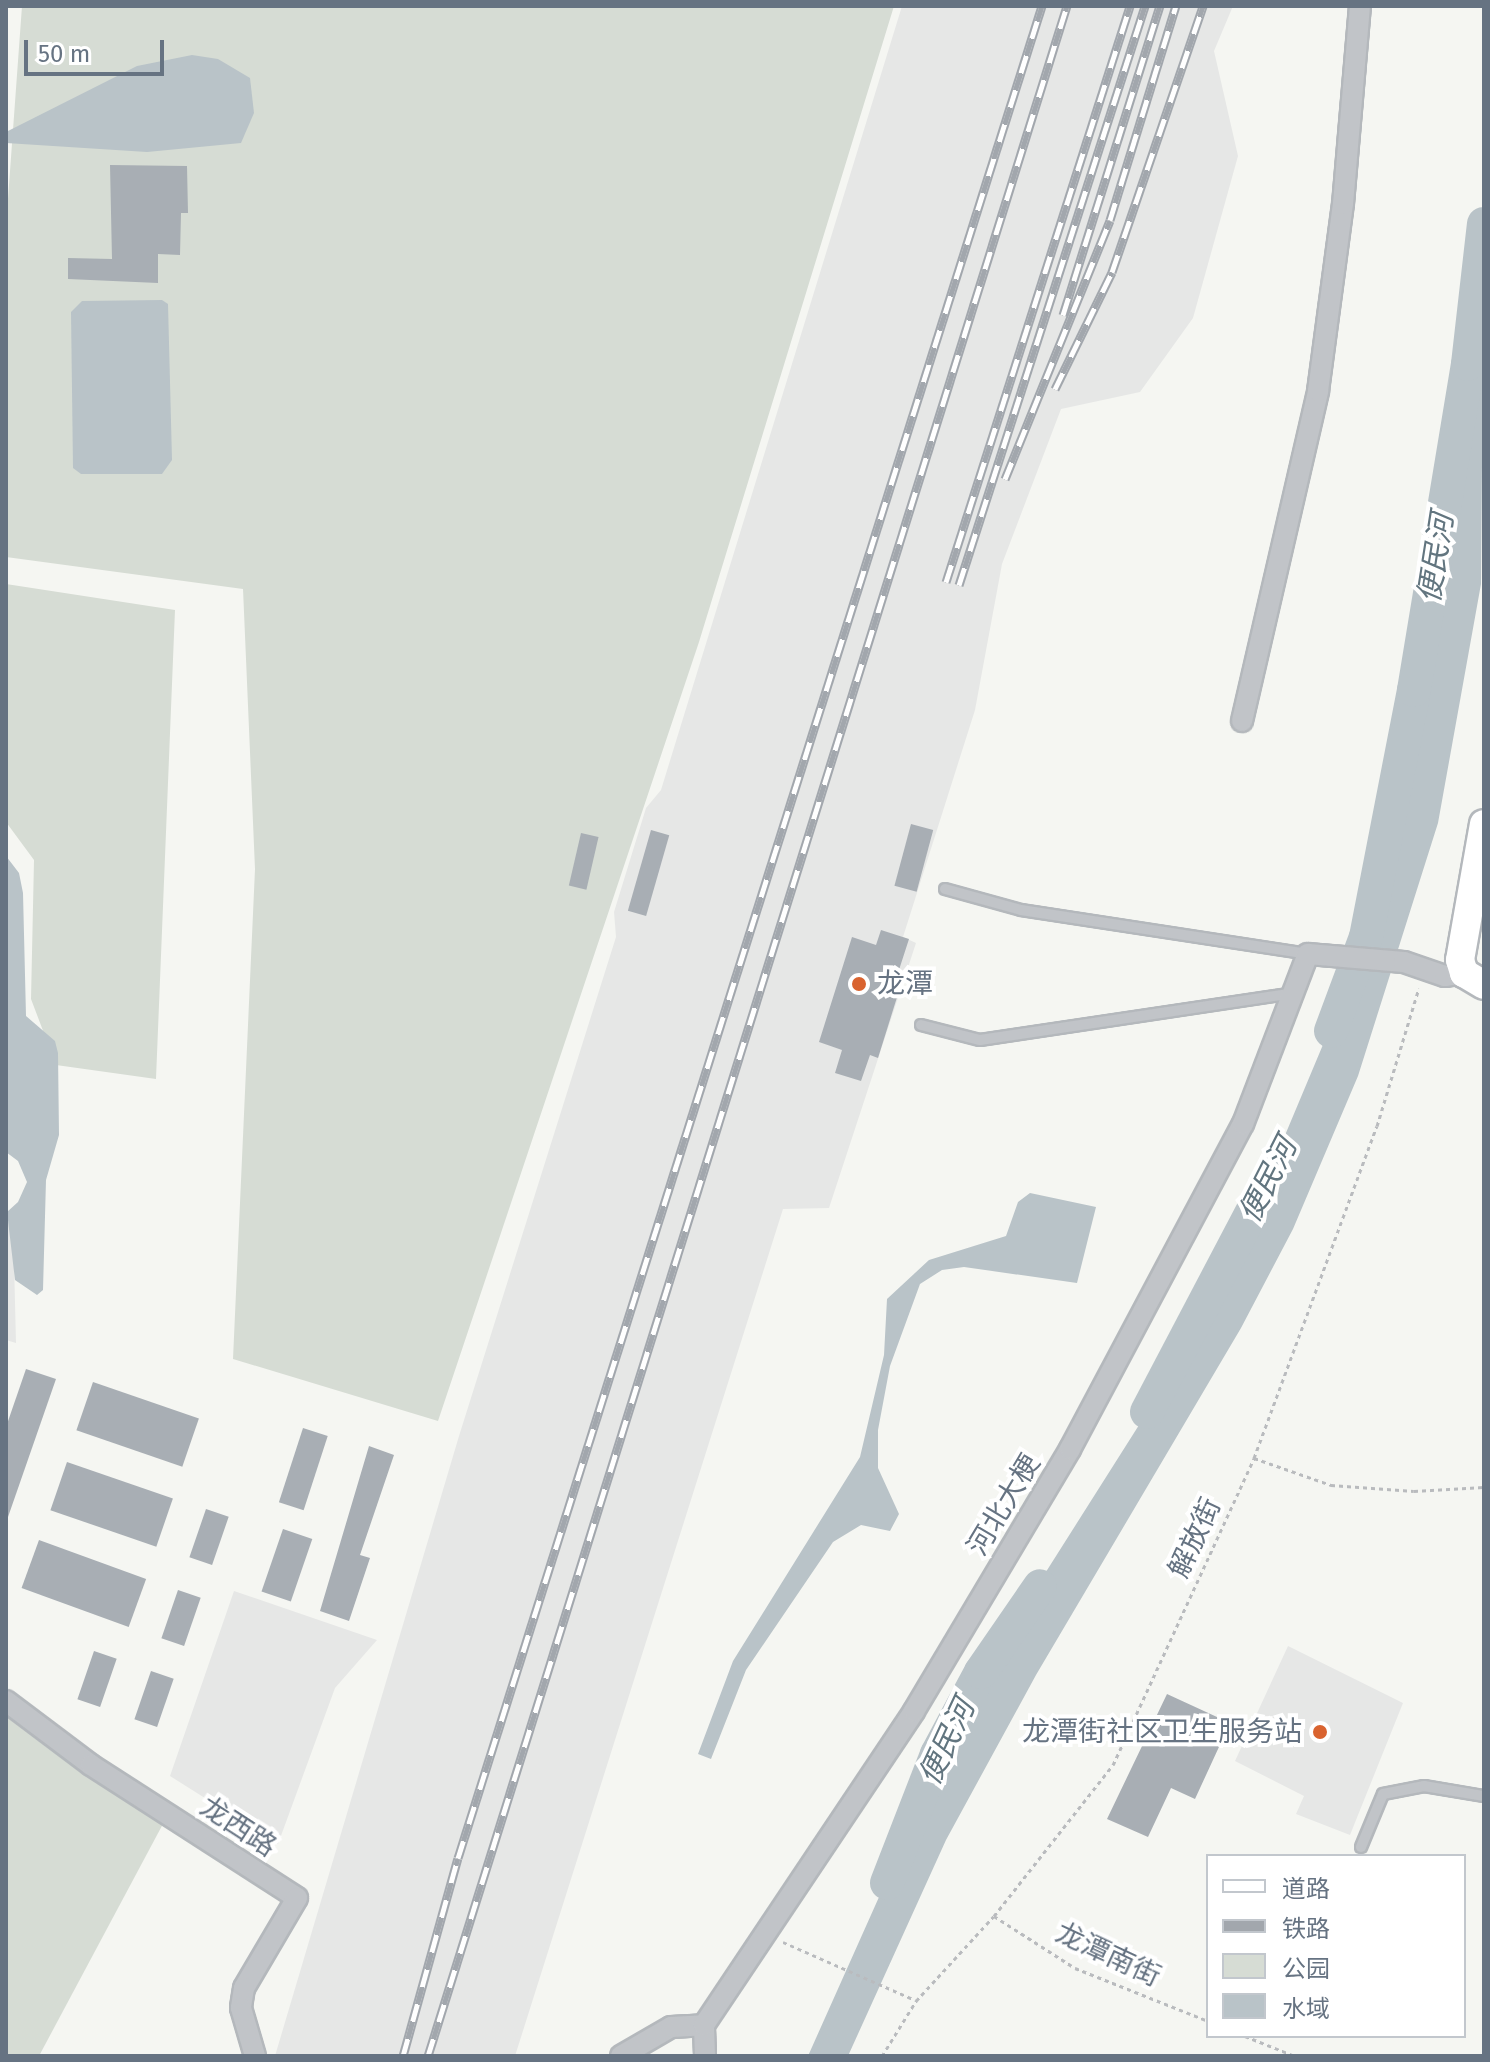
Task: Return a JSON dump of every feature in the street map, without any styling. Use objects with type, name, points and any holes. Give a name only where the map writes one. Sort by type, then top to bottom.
[{"type":"street","points":[[1242,721],[1318,391],[1343,204],[1360,6]]},
{"type":"street","points":[[1474,979],[1460,960],[1484,824]]},
{"type":"street","points":[[1308,954],[1404,962],[1423,972],[1474,979]]},
{"type":"street","name":"河北大梗","points":[[704,2025],[914,1711],[1070,1449],[1243,1124],[1308,954]]},
{"type":"street","name":"龙西路","points":[[6,1701],[91,1765],[297,1898],[261,1951],[244,1988],[241,2008],[255,2056]]},
{"type":"street","points":[[621,2056],[671,2027],[704,2025],[705,2056]]},
{"type":"lane","points":[[945,889],[1021,910],[1308,954]]},
{"type":"lane","points":[[921,1025],[980,1040],[1293,993]]},
{"type":"lane","points":[[1361,1847],[1383,1794],[1424,1786],[1484,1796]]},
{"type":"path","name":"解放街","points":[[882,2056],[916,2001],[994,1916],[1113,1765],[1254,1458],[1377,1126],[1423,972]]},
{"type":"path","points":[[1254,1458],[1331,1485],[1414,1491],[1484,1487]]},
{"type":"path","name":"龙潭南街","points":[[994,1916],[1075,1968],[1206,2020]]},
{"type":"path","points":[[765,1933],[814,1959],[916,2001]]},
{"type":"path","points":[[1250,2038],[1295,2056]]},
{"type":"shaded area","points":[[902,6],[1233,6],[1214,51],[1238,156],[1193,318],[1140,392],[1061,409],[1002,564],[975,710],[903,937],[916,943],[829,1208],[783,1209],[515,2056],[275,2056],[459,1436],[616,937],[614,912],[646,808],[661,790]]},
{"type":"shaded area","points":[[6,1222],[13,1222],[16,1343],[6,1340]]},
{"type":"shaded area","points":[[234,1591],[377,1640],[335,1688],[278,1844],[170,1776]]},
{"type":"shaded area","name":"龙潭街社区卫生服务站","points":[[1288,1646],[1403,1703],[1350,1835],[1296,1814],[1304,1796],[1235,1761]]},
{"type":"green space","points":[[22,6],[894,6],[699,642],[438,1421],[233,1359],[255,869],[243,589],[6,557],[6,226]]},
{"type":"green space","points":[[6,584],[175,610],[156,1079],[56,1065],[31,999],[34,860],[6,822]]},
{"type":"green space","points":[[6,1714],[164,1822],[39,2056],[6,2056]]},
{"type":"water","points":[[192,55],[218,59],[250,78],[254,113],[241,143],[147,152],[6,143],[6,132],[137,66]]},
{"type":"water","points":[[1484,228],[1481,584],[1438,823],[1358,1076],[1293,1229],[1241,1328],[1036,1675],[946,1840],[848,2056],[808,2056],[942,1756],[1018,1616],[1146,1414],[1212,1294],[1254,1209],[1356,966],[1377,906],[1419,712]]},
{"type":"water","points":[[162,300],[168,304],[172,460],[162,474],[81,474],[73,468],[71,312],[82,301]]},
{"type":"water","points":[[6,856],[19,873],[23,893],[26,1016],[55,1041],[58,1053],[59,1135],[46,1180],[43,1290],[37,1295],[15,1280],[7,1212],[18,1202],[27,1182],[18,1161],[6,1152]]},
{"type":"water","points":[[1030,1193],[1096,1207],[1077,1283],[964,1267],[942,1270],[920,1284],[890,1366],[878,1430],[878,1468],[899,1514],[890,1531],[861,1525],[833,1542],[746,1670],[711,1759],[698,1754],[733,1661],[860,1457],[884,1355],[887,1299],[929,1260],[1006,1236],[1018,1202]]},
{"type":"building","points":[[110,165],[187,166],[188,213],[181,213],[180,255],[158,254],[158,283],[68,279],[68,258],[112,259]]},
{"type":"building","points":[[911,824],[933,830],[917,892],[894,886]]},
{"type":"building","points":[[651,830],[669,835],[646,916],[628,911]]},
{"type":"building","points":[[581,833],[599,837],[586,890],[569,886]]},
{"type":"building","points":[[881,930],[909,939],[898,973],[904,975],[878,1058],[870,1055],[861,1081],[835,1073],[842,1050],[819,1042],[852,937],[876,945]]},
{"type":"building","points":[[26,1369],[56,1379],[8,1517],[6,1427]]},
{"type":"building","points":[[93,1382],[199,1418],[182,1467],[76,1430]]},
{"type":"building","points":[[303,1428],[328,1436],[304,1510],[279,1502]]},
{"type":"building","points":[[369,1446],[394,1455],[360,1555],[370,1558],[349,1621],[320,1611]]},
{"type":"building","points":[[67,1462],[173,1498],[156,1547],[50,1510]]},
{"type":"building","points":[[206,1509],[229,1517],[212,1565],[189,1557]]},
{"type":"building","points":[[283,1529],[312,1539],[291,1601],[262,1591]]},
{"type":"building","points":[[39,1540],[146,1579],[129,1627],[22,1588]]},
{"type":"building","points":[[178,1590],[201,1598],[184,1646],[161,1638]]},
{"type":"building","points":[[94,1651],[117,1659],[100,1707],[77,1699]]},
{"type":"building","points":[[151,1671],[174,1679],[157,1727],[134,1719]]},
{"type":"building","points":[[1167,1694],[1230,1723],[1195,1799],[1171,1788],[1148,1837],[1107,1819]]},
{"type":"waterway","name":"便民河","points":[[1331,1031],[1366,937],[1414,690],[1468,364],[1484,224]]},
{"type":"waterway","name":"便民河","points":[[1147,1412],[1273,1172]]},
{"type":"waterway","name":"便民河","points":[[887,1883],[937,1754],[981,1672],[1040,1586]]},
{"type":"railway","points":[[403,2056],[458,1858],[1042,6]]},
{"type":"railway","points":[[428,2056],[1067,6]]},
{"type":"railway","points":[[946,582],[1130,6]]},
{"type":"railway","points":[[959,585],[1145,6]]},
{"type":"railway","points":[[1063,315],[1160,6]]},
{"type":"railway","points":[[1005,479],[1110,220],[1176,6]]},
{"type":"railway","points":[[1055,389],[1112,272],[1203,6]]},
{"type":"place","name":"龙潭","points":[[859,984]]},
{"type":"place","name":"龙潭街社区卫生服务站","points":[[1320,1732]]}]
